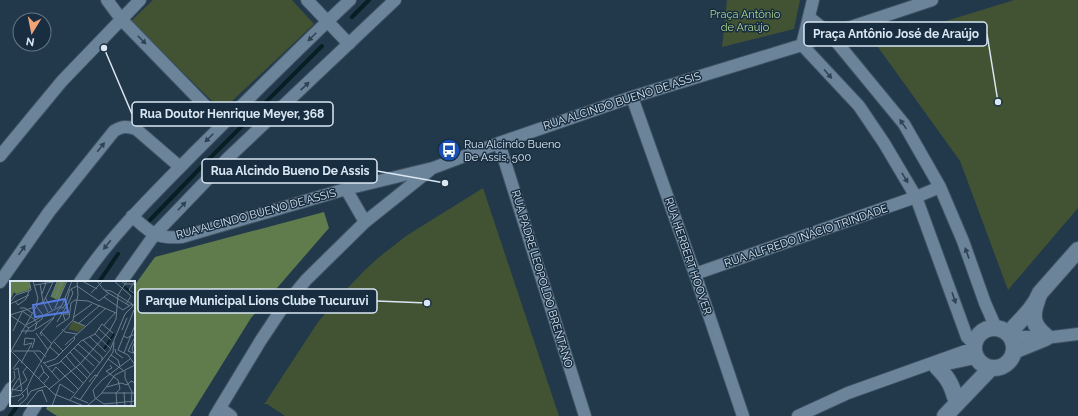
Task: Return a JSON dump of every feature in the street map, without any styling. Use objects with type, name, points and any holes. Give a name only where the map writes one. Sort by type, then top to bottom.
[{"type":"street","points":[[107,0],[121,19],[223,124]]},
{"type":"street","points":[[0,156],[62,81],[140,0]]},
{"type":"street","points":[[307,0],[348,42]]},
{"type":"street","points":[[81,281],[101,253],[180,167],[223,124],[330,24],[350,0]]},
{"type":"street","points":[[122,281],[153,233],[228,157],[348,42],[395,0]]},
{"type":"street","points":[[810,18],[830,34],[904,124],[940,187],[963,241],[985,303],[1003,332],[1014,345],[1014,352],[1011,360],[1005,365],[998,368],[978,356],[967,337],[916,197],[884,143],[858,106],[802,45],[810,18],[813,0]]},
{"type":"street","name":"RUA ALCINDO BUENO DE ASSIS","points":[[134,218],[153,233],[161,237],[182,237],[346,189],[433,168],[499,142],[632,97],[802,45],[830,34],[932,0]]},
{"type":"street","name":"RUA HERBERT HOOVER","points":[[632,97],[695,274],[743,416]]},
{"type":"street","points":[[0,282],[48,212],[114,131],[121,127],[128,126],[136,129],[180,167]]},
{"type":"street","name":"RUA PADRE LEOPOLDO BRENTANO","points":[[499,142],[585,416]]},
{"type":"street","points":[[232,416],[218,412],[261,340],[281,310],[306,280],[365,222],[433,168]]},
{"type":"street","name":"RUA ALFREDO INÁCIO TRINDADE","points":[[695,274],[916,197],[940,187]]},
{"type":"street","points":[[346,189],[365,222]]},
{"type":"street","points":[[1003,332],[1039,297],[1078,250]]},
{"type":"street","points":[[1039,297],[1034,310],[1035,322],[1042,333],[1050,337]]},
{"type":"street","points":[[944,416],[978,356],[978,335],[986,329],[1050,337],[1078,334]]},
{"type":"street","points":[[1014,352],[1050,337]]},
{"type":"street","points":[[798,416],[848,393],[920,367],[978,356]]},
{"type":"street","points":[[920,367],[937,367],[978,356]]},
{"type":"street","points":[[944,416],[978,356]]},
{"type":"street","points":[[937,367],[949,380],[955,396]]},
{"type":"street","points":[[0,405],[10,390]]},
{"type":"street","points":[[29,416],[35,406]]},
{"type":"green space","points":[[153,0],[292,0],[314,24],[230,103],[223,112],[131,21]]},
{"type":"green space","name":"Praça Antônio de Araújo","points":[[727,0],[800,0],[794,29],[722,47]]},
{"type":"green space","points":[[1014,0],[1078,0],[1078,208],[1008,290],[960,161],[875,43]]},
{"type":"green space","points":[[483,188],[559,416],[285,416],[267,404],[262,404],[265,403],[318,322],[364,271],[406,236]]},
{"type":"green space","points":[[324,212],[329,228],[251,318],[190,416],[57,416],[46,409],[48,406],[135,406],[135,285],[155,257]]},
{"type":"waterway","points":[[352,17],[369,0]]},
{"type":"waterway","points":[[150,220],[322,46]]},
{"type":"waterway","points":[[100,281],[118,254]]},
{"type":"waterway","points":[[10,416],[17,406]]},
{"type":"place","name":"Rua Doutor Henrique Meyer, 368","points":[[104,48]]},
{"type":"place","name":"Praça Antônio José de Araújo","points":[[998,102]]},
{"type":"place","name":"Rua Alcindo Bueno De Assis, 500","points":[[449,150]]},
{"type":"place","name":"Rua Alcindo Bueno De Assis","points":[[445,183]]},
{"type":"place","name":"Parque Municipal Lions Clube Tucuruvi","points":[[427,303]]}]
